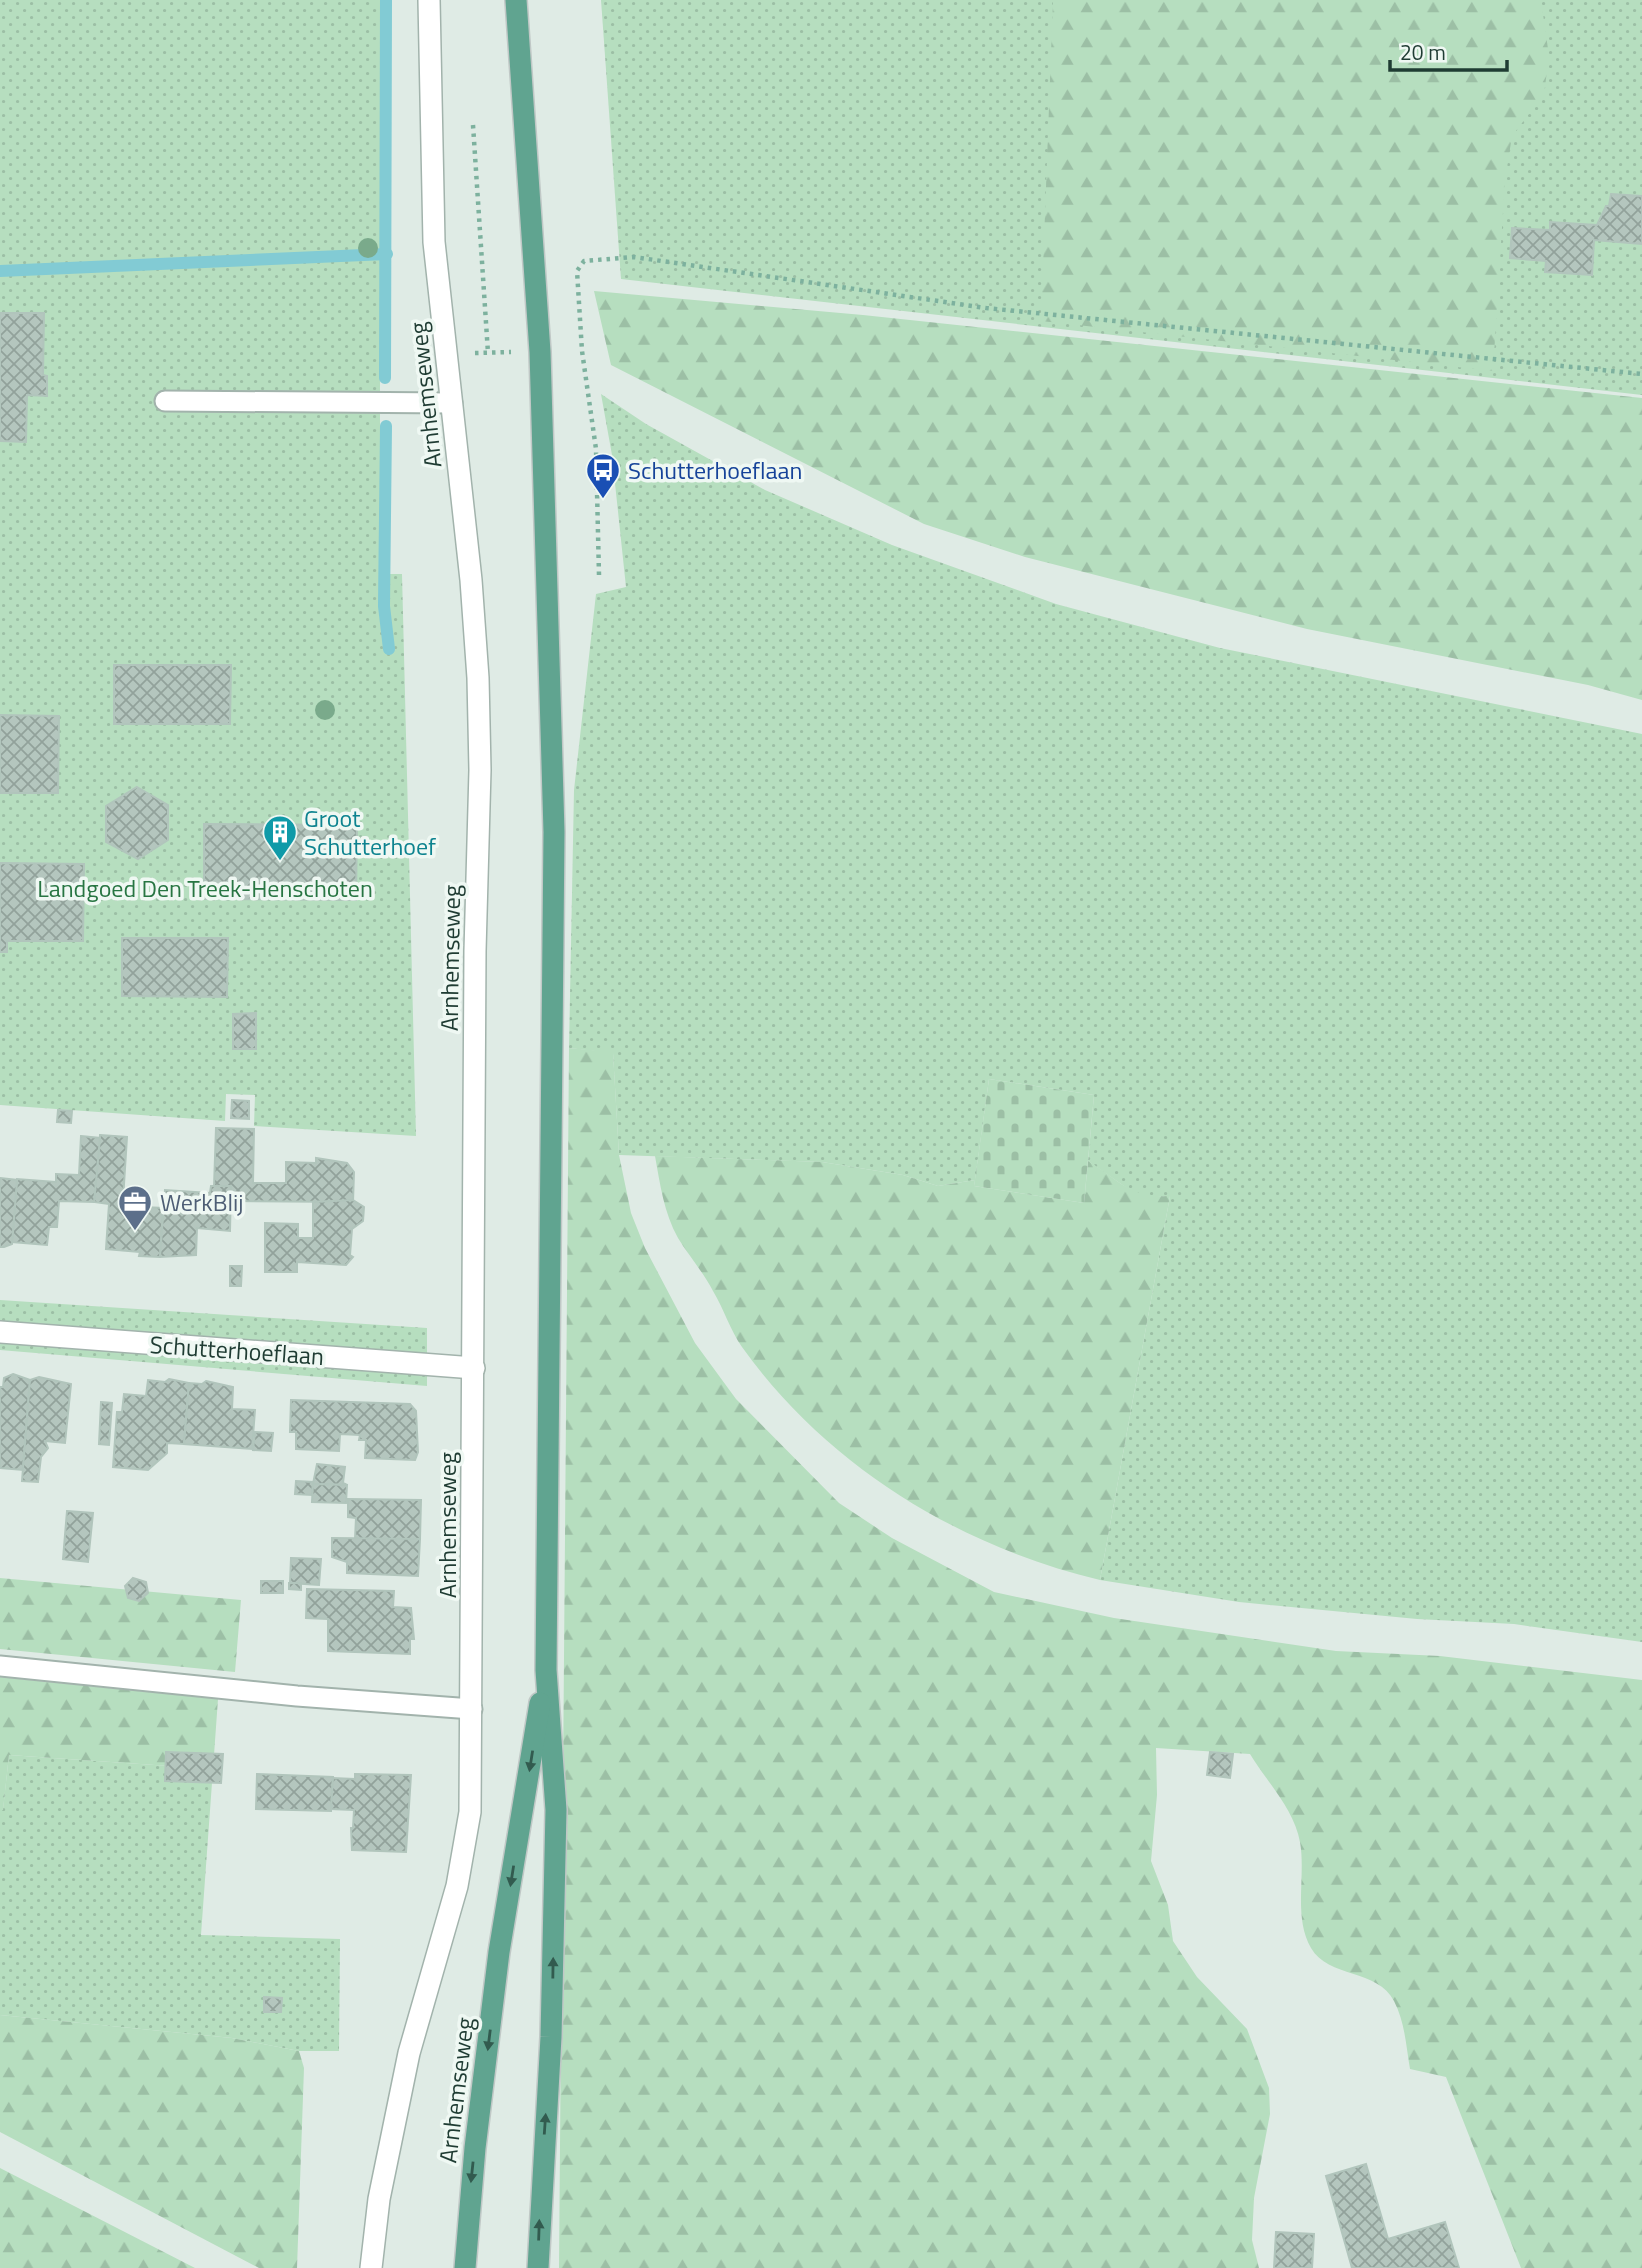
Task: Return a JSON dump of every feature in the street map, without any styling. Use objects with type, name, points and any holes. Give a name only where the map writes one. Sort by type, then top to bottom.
[{"type":"main road","name":"Arnhemseweg","points":[[516,0],[540,352],[554,832],[546,1670],[556,1810],[551,2037],[538,2268]]},
{"type":"main road","name":"Arnhemseweg","points":[[465,2268],[475,2148],[499,1952],[546,1670]]},
{"type":"street","name":"Arnhemseweg","points":[[372,2268],[379,2199],[409,2053],[459,1874],[470,1812],[479,691],[471,580],[435,242],[429,0]]},
{"type":"street","name":"Schutterhoeflaan","points":[[0,1332],[474,1368]]},
{"type":"lane","points":[[164,401],[453,403]]},
{"type":"lane","points":[[0,1666],[296,1696],[472,1709]]},
{"type":"path","points":[[473,125],[488,353]]},
{"type":"path","points":[[599,575],[596,449],[582,351],[577,271],[584,261],[634,257],[986,308],[1642,374]]},
{"type":"green space","name":"Landgoed Den Treek-Henschoten","points":[[0,0],[389,0],[390,215],[380,216],[380,574],[402,574],[416,1136],[254,1126],[255,1095],[226,1094],[225,1121],[0,1105]]},
{"type":"green space","points":[[601,0],[1642,0],[1642,395],[621,279]]},
{"type":"green space","points":[[1053,0],[1541,0],[1549,56],[1544,94],[1512,136],[1505,180],[1493,371],[1041,321]]},
{"type":"green space","points":[[594,291],[863,315],[1642,398],[1642,700],[1588,685],[1307,629],[1025,557],[924,524],[611,365]]},
{"type":"green space","points":[[601,394],[646,424],[765,490],[892,545],[1056,604],[1220,648],[1642,734],[1642,1642],[1514,1624],[1417,1619],[1239,1602],[1100,1580],[1170,1196],[1145,1197],[1134,1193],[1088,1161],[1094,1095],[989,1079],[975,1180],[938,1186],[903,1175],[822,1162],[619,1155],[613,1053],[569,1048],[574,790],[596,594],[626,587],[612,455]]},
{"type":"green space","points":[[569,1048],[613,1052],[619,1155],[631,1213],[645,1248],[695,1343],[736,1399],[839,1503],[892,1538],[994,1592],[1114,1618],[1336,1651],[1440,1656],[1642,1680],[1642,2268],[1521,2268],[1446,2077],[1410,2069],[1401,2017],[1387,1991],[1377,1983],[1329,1964],[1319,1958],[1311,1948],[1301,1910],[1301,1855],[1297,1830],[1286,1807],[1250,1754],[1156,1748],[1157,1795],[1151,1861],[1168,1905],[1173,1941],[1197,1977],[1247,2029],[1269,2088],[1270,2114],[1254,2198],[1252,2240],[1259,2268],[559,2268]]},
{"type":"green space","points":[[989,1079],[1094,1095],[1084,1203],[974,1186]]},
{"type":"green space","points":[[655,1156],[822,1162],[903,1175],[938,1186],[975,1180],[974,1186],[1084,1203],[1088,1161],[1135,1191],[1170,1196],[1100,1580],[997,1546],[947,1523],[900,1496],[814,1429],[776,1390],[742,1347],[709,1284],[682,1245],[669,1219]]},
{"type":"green space","points":[[0,1300],[427,1328],[427,1386],[0,1350]]},
{"type":"green space","points":[[0,1578],[241,1600],[235,1672],[0,1649]]},
{"type":"green space","points":[[0,1677],[218,1699],[213,1769],[9,1755],[3,1810],[0,1810]]},
{"type":"green space","points":[[9,1755],[213,1769],[201,1935],[340,1939],[339,2051],[299,2051],[232,2038],[0,2015],[0,1810],[3,1809]]},
{"type":"green space","points":[[0,2015],[232,2038],[299,2051],[304,2068],[297,2268],[259,2268],[0,2132]]},
{"type":"green space","points":[[0,2168],[195,2268],[0,2268]]},
{"type":"building","points":[[1611,194],[1642,196],[1642,244],[1594,240],[1592,275],[1545,272],[1546,261],[1510,258],[1512,228],[1550,230],[1550,222],[1597,225],[1606,206],[1609,206]]},
{"type":"building","points":[[0,313],[44,313],[43,375],[47,376],[47,396],[27,395],[26,442],[0,441]]},
{"type":"building","points":[[114,665],[231,665],[230,724],[114,724]]},
{"type":"building","points":[[0,715],[59,716],[58,793],[0,793]]},
{"type":"building","points":[[137,787],[168,805],[168,840],[138,859],[106,842],[106,806]]},
{"type":"building","name":"Groot Schutterhoef","points":[[204,824],[357,825],[356,900],[204,899]]},
{"type":"building","points":[[0,863],[84,864],[83,941],[7,941],[7,952],[0,952]]},
{"type":"building","points":[[122,938],[228,938],[227,997],[122,996]]},
{"type":"building","points":[[256,1013],[256,1049],[233,1049],[233,1014]]},
{"type":"building","points":[[232,1100],[249,1101],[249,1119],[231,1118]]},
{"type":"building","points":[[58,1110],[72,1111],[71,1123],[57,1122]]},
{"type":"building","points":[[216,1128],[254,1129],[253,1183],[286,1183],[286,1162],[316,1163],[316,1158],[347,1163],[354,1172],[353,1202],[231,1201],[231,1186],[214,1187]]},
{"type":"building","points":[[100,1135],[127,1137],[123,1200],[143,1202],[143,1207],[163,1208],[160,1257],[106,1249],[109,1204],[94,1202]]},
{"type":"building","points":[[81,1136],[100,1138],[94,1202],[59,1201],[57,1227],[49,1227],[47,1245],[12,1242],[17,1179],[56,1182],[56,1174],[79,1175]]},
{"type":"building","points":[[0,1178],[17,1180],[12,1244],[4,1247],[0,1247]]},
{"type":"building","points":[[211,1186],[231,1186],[230,1231],[197,1228],[196,1255],[160,1257],[165,1190],[210,1193]]},
{"type":"building","points":[[353,1200],[364,1207],[363,1221],[352,1229],[350,1255],[353,1257],[346,1265],[297,1262],[297,1272],[265,1272],[265,1223],[298,1224],[298,1238],[313,1238],[313,1202]]},
{"type":"building","points":[[230,1266],[242,1266],[241,1286],[230,1286]]},
{"type":"building","points":[[13,1374],[30,1380],[23,1470],[0,1468],[0,1387],[3,1387],[4,1378]]},
{"type":"building","points":[[39,1377],[71,1384],[65,1443],[45,1441],[48,1448],[41,1457],[38,1482],[22,1481],[30,1380]]},
{"type":"building","points":[[169,1379],[189,1383],[184,1444],[167,1443],[167,1453],[148,1470],[113,1467],[117,1412],[122,1412],[124,1394],[146,1396],[148,1380],[165,1382]]},
{"type":"building","points":[[206,1381],[233,1387],[232,1409],[255,1410],[252,1449],[184,1444],[189,1383],[202,1384]]},
{"type":"building","points":[[291,1400],[410,1404],[416,1411],[418,1452],[415,1460],[365,1458],[366,1440],[359,1440],[360,1435],[340,1434],[339,1451],[296,1449],[296,1432],[290,1432]]},
{"type":"building","points":[[101,1402],[112,1403],[109,1445],[99,1444]]},
{"type":"building","points":[[255,1432],[273,1433],[271,1451],[253,1450]]},
{"type":"building","points":[[317,1464],[345,1467],[343,1483],[347,1485],[313,1484]]},
{"type":"building","points":[[296,1481],[313,1482],[312,1495],[295,1494]]},
{"type":"building","points":[[313,1484],[347,1485],[346,1503],[312,1502]]},
{"type":"building","points":[[348,1499],[421,1500],[420,1539],[355,1539],[356,1518],[348,1517]]},
{"type":"building","points":[[67,1511],[93,1513],[88,1562],[63,1559]]},
{"type":"building","points":[[332,1538],[420,1539],[418,1576],[347,1573],[347,1562],[332,1557]]},
{"type":"building","points":[[291,1558],[321,1559],[319,1585],[290,1583]]},
{"type":"building","points":[[133,1578],[146,1582],[148,1593],[139,1601],[128,1598],[125,1586]]},
{"type":"building","points":[[261,1581],[283,1581],[283,1593],[261,1593]]},
{"type":"building","points":[[289,1583],[301,1583],[301,1590],[289,1589]]},
{"type":"building","points":[[307,1589],[394,1591],[393,1607],[411,1608],[414,1639],[410,1639],[410,1654],[328,1651],[328,1619],[306,1618]]},
{"type":"building","points":[[166,1752],[223,1754],[221,1783],[165,1781]]},
{"type":"building","points":[[1210,1752],[1233,1754],[1230,1778],[1207,1775]]},
{"type":"building","points":[[257,1774],[333,1777],[331,1811],[256,1809]]},
{"type":"building","points":[[355,1774],[411,1775],[406,1852],[352,1850],[354,1810],[331,1809],[333,1778],[355,1779]]},
{"type":"building","points":[[264,1997],[282,1998],[281,2012],[264,2012]]},
{"type":"building","points":[[1366,2164],[1388,2239],[1445,2222],[1459,2268],[1352,2268],[1326,2176]]},
{"type":"building","points":[[1276,2232],[1314,2234],[1312,2268],[1274,2268]]},
{"type":"waterway","points":[[385,378],[386,0]]},
{"type":"waterway","points":[[0,271],[387,254]]},
{"type":"waterway","points":[[386,426],[384,606],[389,649]]},
{"type":"place","name":"Schutterhoeflaan","points":[[603,500]]},
{"type":"place","name":"Groot Schutterhoef","points":[[280,862]]},
{"type":"place","name":"WerkBlij","points":[[135,1232]]}]
